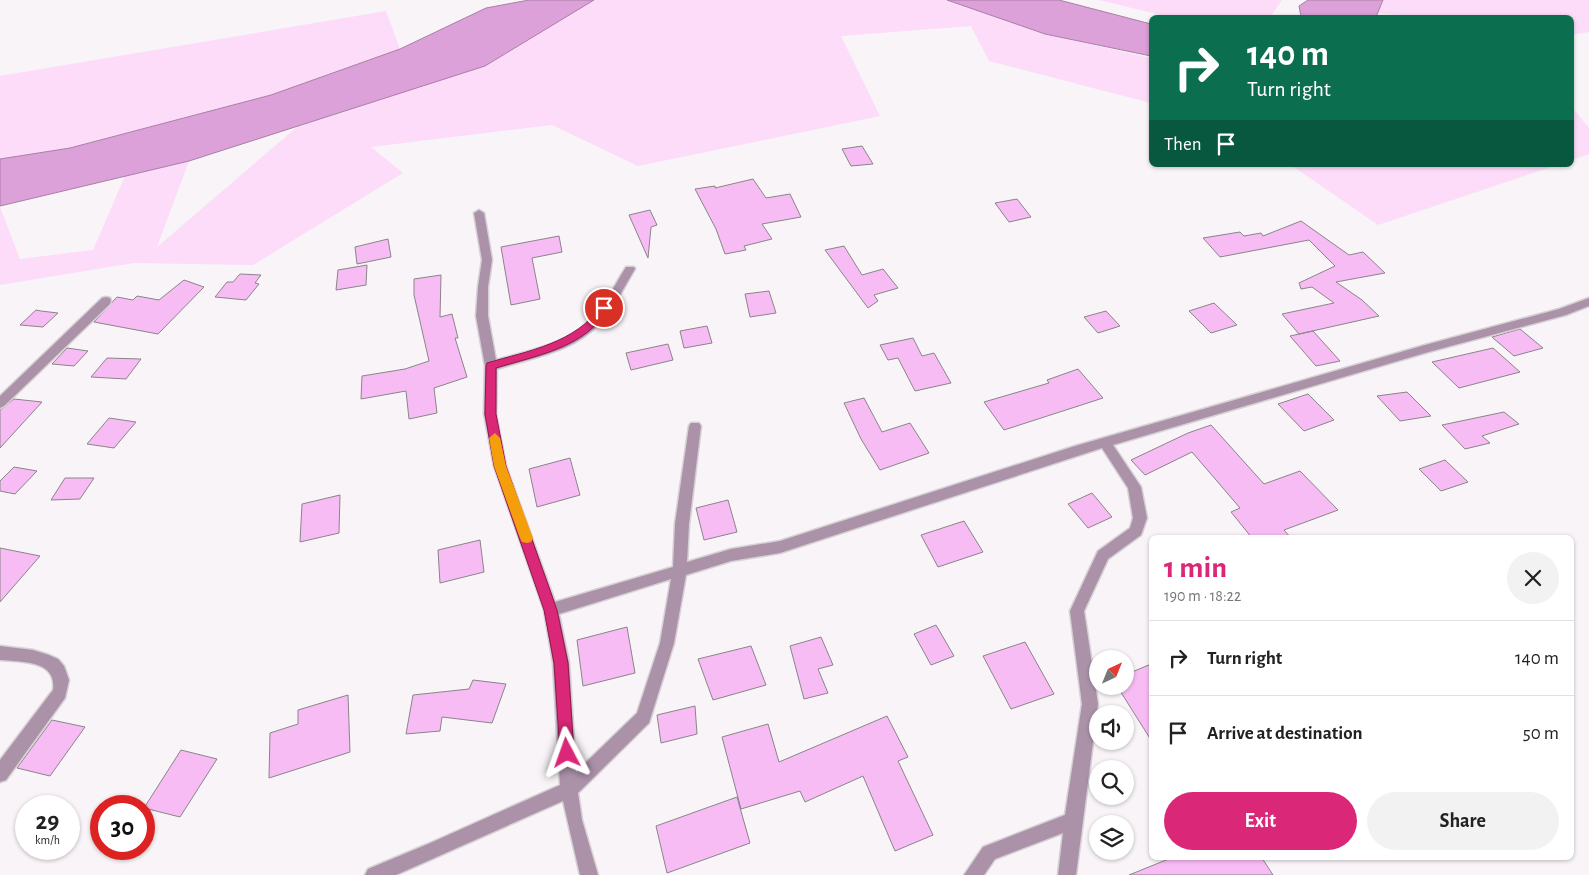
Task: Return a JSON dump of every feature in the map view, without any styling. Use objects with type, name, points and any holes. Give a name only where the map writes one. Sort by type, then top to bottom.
[{"type":"street","points":[[479,213],[487,260],[483,287],[482,316],[491,366],[490,414],[500,466],[551,610],[561,663],[569,790],[574,820],[589,875]]},
{"type":"street","points":[[491,366],[558,345],[579,334],[596,321],[630,269]]},
{"type":"street","points":[[0,404],[106,301]]},
{"type":"street","points":[[551,610],[731,555],[780,547],[1105,443],[1425,349],[1562,312],[1589,302]]},
{"type":"street","points":[[374,875],[569,790],[643,718],[668,643],[680,570],[682,524],[695,426]]},
{"type":"street","points":[[1067,875],[1090,704],[1077,611],[1103,556],[1136,531],[1140,518],[1134,488],[1105,443]]},
{"type":"street","points":[[0,654],[37,657],[44,660],[52,664],[62,674],[63,683],[60,692],[0,774]]},
{"type":"street","points":[[973,875],[989,853],[1073,821]]},
{"type":"shaded area","points":[[529,0],[594,0],[485,66],[189,161],[0,206],[0,159],[70,148],[271,95],[400,49],[486,8]]},
{"type":"shaded area","points":[[594,0],[947,0],[1045,34],[1149,58],[1149,102],[989,61],[971,26],[841,36],[880,116],[638,166],[552,125],[371,147],[403,173],[253,265],[134,263],[0,285],[0,207],[20,259],[93,250],[125,176],[189,161],[157,247],[297,127],[367,102],[485,66]]},
{"type":"shaded area","points":[[947,0],[1059,0],[1149,23],[1149,56],[1045,34]]},
{"type":"shaded area","points":[[1099,0],[1282,0],[1271,15],[1161,15]]},
{"type":"shaded area","points":[[1308,0],[1383,0],[1377,15],[1301,15],[1299,6]]},
{"type":"shaded area","points":[[1383,0],[1589,0],[1589,32],[1574,34],[1574,15],[1402,15],[1378,13]]},
{"type":"shaded area","points":[[386,11],[400,49],[271,95],[70,148],[0,159],[0,76]]},
{"type":"shaded area","points":[[1574,110],[1589,128],[1589,154],[1574,159]]},
{"type":"shaded area","points":[[1294,167],[1551,167],[1378,225]]},
{"type":"building","points":[[862,146],[873,164],[851,166],[842,149]]},
{"type":"building","points":[[753,179],[766,198],[790,194],[801,217],[762,224],[772,239],[744,246],[746,250],[725,254],[716,229],[695,189],[715,186],[715,188]]},
{"type":"building","points":[[1017,199],[1031,217],[1009,222],[995,203]]},
{"type":"building","points":[[650,210],[657,225],[651,227],[648,258],[629,215]]},
{"type":"building","points":[[1301,221],[1349,255],[1363,252],[1385,273],[1336,282],[1362,300],[1379,316],[1299,334],[1282,314],[1334,303],[1312,287],[1301,289],[1299,283],[1335,266],[1309,240],[1220,257],[1203,238],[1240,232],[1244,236],[1261,233],[1263,236]]},
{"type":"building","points":[[559,236],[562,252],[532,258],[540,299],[511,305],[501,247]]},
{"type":"building","points":[[388,239],[391,257],[357,264],[355,247]]},
{"type":"building","points":[[844,246],[862,275],[883,269],[898,288],[874,295],[878,301],[868,308],[825,250]]},
{"type":"building","points":[[367,265],[366,285],[336,290],[338,270]]},
{"type":"building","points":[[240,274],[261,275],[255,283],[259,284],[246,300],[215,297],[227,282],[233,282]]},
{"type":"building","points":[[441,275],[440,317],[452,314],[458,338],[455,338],[467,377],[434,388],[437,413],[409,419],[406,391],[361,399],[362,376],[405,369],[429,361],[414,295],[414,279]]},
{"type":"building","points":[[184,280],[204,287],[158,334],[94,322],[117,297],[133,300],[137,296],[159,300]]},
{"type":"building","points":[[769,291],[776,313],[750,317],[745,294]]},
{"type":"building","points":[[1214,303],[1237,325],[1211,333],[1189,311]]},
{"type":"building","points":[[36,310],[58,313],[43,327],[20,325]]},
{"type":"building","points":[[1106,311],[1120,326],[1098,333],[1084,317]]},
{"type":"building","points":[[707,326],[712,343],[684,348],[680,331]]},
{"type":"building","points":[[1520,329],[1543,348],[1514,356],[1492,337]]},
{"type":"building","points":[[1313,331],[1340,361],[1316,366],[1290,336]]},
{"type":"building","points":[[913,338],[922,356],[934,353],[951,383],[915,391],[898,358],[888,360],[880,345]]},
{"type":"building","points":[[668,344],[673,360],[631,370],[626,353]]},
{"type":"building","points":[[67,348],[88,351],[74,366],[52,364]]},
{"type":"building","points":[[1493,348],[1520,372],[1459,388],[1432,362]]},
{"type":"building","points":[[107,358],[141,359],[126,379],[91,377]]},
{"type":"building","points":[[1078,369],[1103,398],[1004,430],[984,402],[1049,383],[1047,380]]},
{"type":"building","points":[[1407,392],[1431,416],[1400,421],[1377,396]]},
{"type":"building","points":[[1308,394],[1334,420],[1304,431],[1278,404]]},
{"type":"building","points":[[864,398],[882,432],[910,423],[929,453],[880,470],[861,439],[844,403]]},
{"type":"building","points":[[14,399],[42,402],[0,448],[0,410]]},
{"type":"building","points":[[1504,412],[1519,424],[1482,436],[1490,443],[1465,449],[1442,425]]},
{"type":"building","points":[[109,418],[136,422],[114,448],[87,444]]},
{"type":"building","points":[[1211,425],[1264,484],[1300,471],[1338,510],[1284,530],[1288,535],[1250,535],[1231,512],[1240,508],[1192,452],[1145,475],[1131,460],[1188,433]]},
{"type":"building","points":[[570,458],[580,495],[537,507],[529,469]]},
{"type":"building","points":[[1445,460],[1468,482],[1441,491],[1419,469]]},
{"type":"building","points":[[14,467],[37,471],[15,494],[0,491],[0,481]]},
{"type":"building","points":[[65,478],[94,478],[80,499],[51,500]]},
{"type":"building","points":[[1092,493],[1112,517],[1088,528],[1068,504]]},
{"type":"building","points":[[340,495],[339,533],[300,542],[302,504]]},
{"type":"building","points":[[728,500],[737,532],[704,540],[696,508]]},
{"type":"building","points":[[964,521],[983,552],[938,567],[921,535]]},
{"type":"building","points":[[480,540],[484,572],[440,583],[438,550]]},
{"type":"building","points":[[0,548],[40,556],[0,602]]},
{"type":"building","points":[[936,625],[954,656],[931,665],[914,634]]},
{"type":"building","points":[[627,627],[635,673],[583,686],[577,640]]},
{"type":"building","points":[[821,637],[833,665],[818,669],[828,693],[804,699],[790,646]]},
{"type":"building","points":[[1025,642],[1054,694],[1011,709],[983,656]]},
{"type":"building","points":[[751,646],[766,685],[713,700],[698,659]]},
{"type":"building","points":[[1149,665],[1149,737],[1134,713],[1134,705],[1129,705],[1123,695],[1134,695],[1134,671]]},
{"type":"building","points":[[473,680],[506,684],[492,723],[442,717],[440,731],[406,734],[413,695],[469,689]]},
{"type":"building","points":[[348,695],[350,752],[269,778],[270,733],[298,724],[298,710]]},
{"type":"building","points":[[695,706],[697,734],[661,743],[657,715]]},
{"type":"building","points":[[887,716],[908,757],[898,761],[933,835],[895,851],[863,776],[805,802],[800,791],[741,809],[722,737],[768,724],[779,762]]},
{"type":"building","points":[[52,720],[85,727],[50,776],[17,768]]},
{"type":"building","points":[[181,750],[217,759],[180,817],[155,811],[155,795],[152,795]]},
{"type":"building","points":[[737,797],[750,843],[667,873],[656,826]]},
{"type":"building","points":[[1166,860],[1263,860],[1273,875],[1129,875]]},
{"type":"slow traffic","points":[[495,438],[500,466],[527,538]]},
{"type":"route","points":[[567,753],[561,663],[551,610],[500,466],[490,414],[491,366],[558,345],[579,334],[596,321],[604,308]]}]
